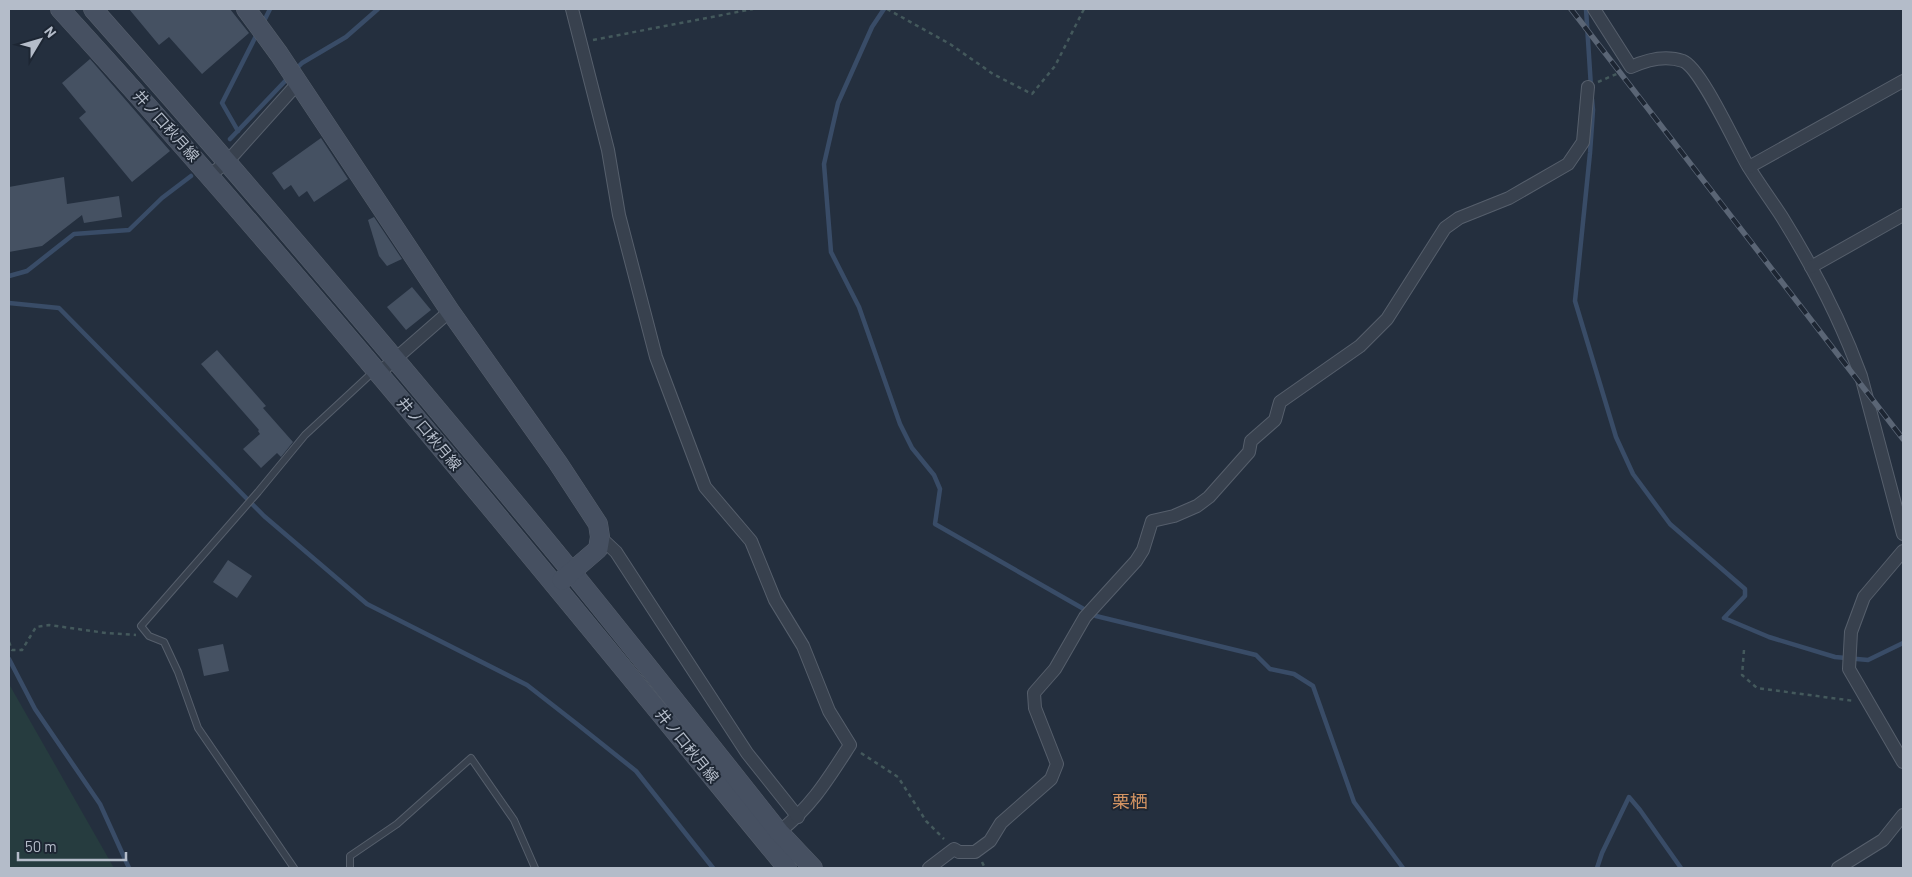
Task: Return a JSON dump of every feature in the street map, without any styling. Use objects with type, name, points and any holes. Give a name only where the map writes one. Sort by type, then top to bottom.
[{"type":"main road","name":"井ノ口秋月線","points":[[60,9],[210,175],[377,372],[787,868]]},
{"type":"main road","name":"井ノ口秋月線","points":[[93,9],[228,161],[395,360],[571,572],[779,832],[813,868]]},
{"type":"main road","points":[[246,9],[298,83],[450,311],[558,463],[598,524],[600,537],[598,549],[555,586]]},
{"type":"street","points":[[572,9],[608,150],[619,215],[656,357],[705,487],[751,541],[775,600],[803,646],[829,710],[850,745],[820,791],[798,817],[779,832]]},
{"type":"street","points":[[1594,9],[1631,67],[1642,62],[1663,58],[1684,61],[1698,75],[1749,167],[1781,216],[1811,267],[1854,357],[1861,376],[1903,534]]},
{"type":"street","points":[[1749,167],[1903,81]]},
{"type":"street","points":[[210,175],[228,161],[298,83]]},
{"type":"street","points":[[930,868],[954,849],[959,852],[975,852],[990,841],[1001,823],[1051,778],[1057,764],[1036,708],[1034,693],[1055,669],[1085,617],[1136,561],[1143,550],[1152,521],[1174,516],[1197,506],[1209,497],[1249,452],[1251,441],[1275,420],[1280,402],[1360,346],[1387,319],[1445,228],[1459,218],[1509,198],[1568,164],[1583,142],[1588,87]]},
{"type":"street","points":[[1811,267],[1903,215]]},
{"type":"street","points":[[377,372],[395,360],[450,311]]},
{"type":"street","points":[[600,537],[616,552],[747,753],[798,817]]},
{"type":"street","points":[[1903,551],[1864,597],[1850,632],[1849,669],[1903,762]]},
{"type":"street","points":[[1838,868],[1883,840],[1903,815]]},
{"type":"lane","points":[[294,868],[198,728],[178,672],[164,642],[148,636],[141,626],[305,435],[377,372]]},
{"type":"lane","points":[[350,868],[350,856],[397,824],[471,758],[514,820],[535,868]]},
{"type":"path","points":[[581,42],[753,9]]},
{"type":"path","points":[[887,9],[950,44],[993,74],[1032,94],[1055,66],[1084,9]]},
{"type":"path","points":[[1588,87],[1631,67]]},
{"type":"path","points":[[9,642],[12,650],[22,650],[36,627],[49,625],[106,633],[148,636]]},
{"type":"path","points":[[1744,650],[1742,675],[1757,688],[1870,704]]},
{"type":"path","points":[[850,745],[898,777],[926,821],[954,849]]},
{"type":"green space","points":[[9,684],[114,868],[9,868]]},
{"type":"building","points":[[129,9],[230,9],[249,33],[202,74],[169,37],[159,45]]},
{"type":"building","points":[[90,59],[170,151],[132,182],[79,118],[86,112],[62,83]]},
{"type":"building","points":[[321,138],[348,179],[314,202],[307,191],[299,197],[291,185],[284,190],[272,173]]},
{"type":"building","points":[[64,177],[67,204],[119,196],[122,217],[84,223],[82,215],[42,246],[9,252],[9,187]]},
{"type":"building","points":[[374,217],[402,259],[387,266],[379,256],[368,220]]},
{"type":"building","points":[[412,287],[431,310],[406,330],[387,307]]},
{"type":"building","points":[[217,350],[266,406],[263,408],[293,442],[281,457],[277,453],[261,468],[243,449],[260,434],[259,430],[201,364]]},
{"type":"building","points":[[228,560],[252,576],[237,598],[213,582]]},
{"type":"building","points":[[223,644],[229,671],[204,676],[198,649]]},
{"type":"waterway","points":[[263,23],[270,9]]},
{"type":"waterway","points":[[295,70],[302,63],[346,37],[378,9]]},
{"type":"waterway","points":[[884,9],[872,27],[838,103],[824,164],[831,252],[859,307],[900,424],[912,448],[934,475],[940,489],[935,524],[1096,616],[1256,655],[1270,669],[1294,674],[1313,686],[1354,802],[1403,868]]},
{"type":"waterway","points":[[1586,9],[1591,87]]},
{"type":"waterway","points":[[238,131],[222,103],[258,32]]},
{"type":"waterway","points":[[230,139],[288,78]]},
{"type":"waterway","points":[[1592,99],[1590,153],[1575,301],[1616,437],[1633,474],[1670,524],[1745,589],[1745,596],[1724,618],[1769,637],[1835,657],[1868,660],[1903,643]]},
{"type":"waterway","points":[[9,276],[27,271],[74,234],[129,230],[162,198],[191,176]]},
{"type":"waterway","points":[[9,303],[59,308],[264,516],[367,604],[527,685],[636,771],[713,868]]},
{"type":"waterway","points":[[9,659],[35,709],[100,804],[129,868]]},
{"type":"waterway","points":[[1597,868],[1602,853],[1629,797],[1681,868]]},
{"type":"railway","points":[[1571,9],[1903,439]]},
{"type":"district","name":"栗栖","points":[[1130,802]]}]
